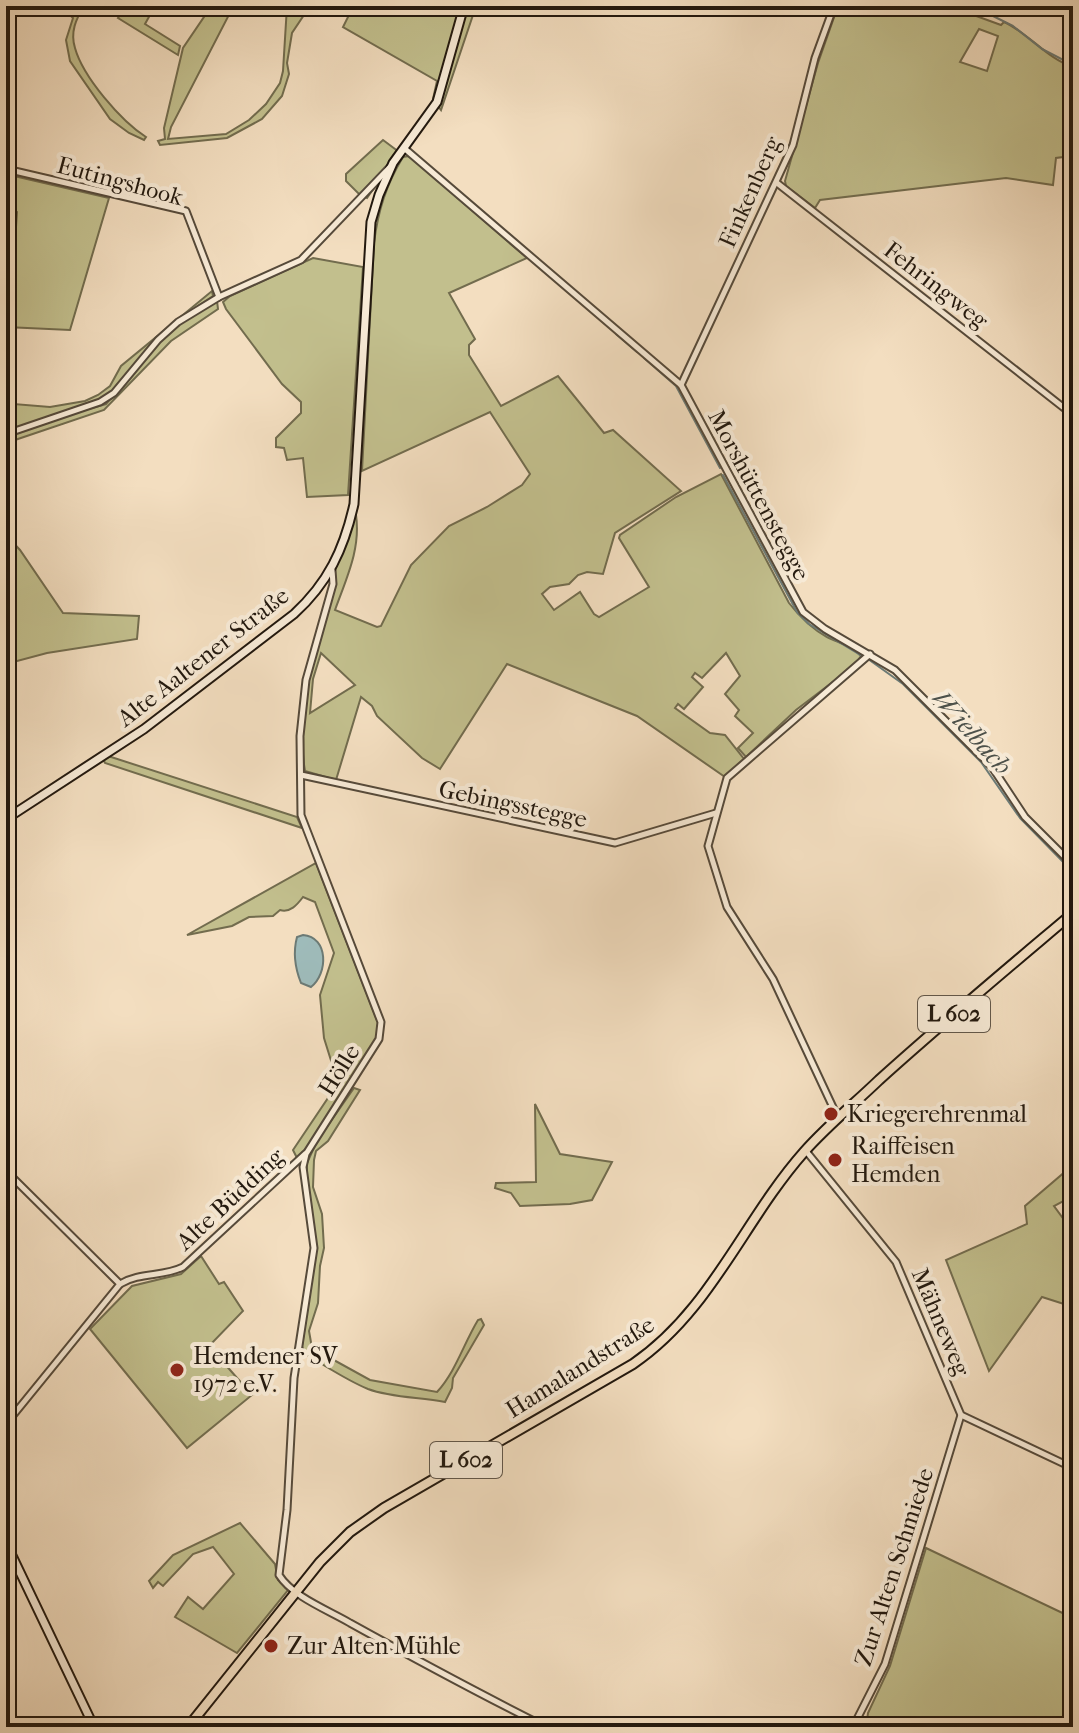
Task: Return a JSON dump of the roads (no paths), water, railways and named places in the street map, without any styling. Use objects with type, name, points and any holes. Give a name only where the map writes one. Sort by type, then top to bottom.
[{"type":"main road","name":"Hamalandstraße","points":[[188,1727],[320,1562],[367,1519],[633,1364],[666,1339],[705,1294],[772,1191],[805,1150],[908,1054],[1073,913]]},
{"type":"street","name":"Alte Aaltener Straße","points":[[6,819],[144,729],[294,614],[332,570],[354,504],[371,222],[393,163],[437,102],[464,6]]},
{"type":"street","name":"Finkenberg","points":[[681,385],[793,145],[815,58],[834,6]]},
{"type":"street","points":[[1064,6],[1073,9]]},
{"type":"street","name":"Morshüttenstegge","points":[[404,148],[681,385],[796,604],[812,620],[895,670],[992,767],[1025,817],[1073,865]]},
{"type":"street","points":[[6,434],[100,402],[114,393],[168,331],[200,307],[301,260],[393,163]]},
{"type":"street","name":"Eutingshook","points":[[6,169],[186,211],[219,297]]},
{"type":"street","name":"Fehringweg","points":[[777,183],[1073,415]]},
{"type":"street","name":"Hölle","points":[[306,1154],[353,1083],[381,1031],[381,1022],[301,815],[300,736],[306,680],[333,584],[332,570]]},
{"type":"street","points":[[838,1118],[773,979],[727,907],[708,846],[727,778],[870,654]]},
{"type":"street","name":"Gebingsstegge","points":[[301,775],[615,843],[717,813]]},
{"type":"street","name":"Mähneweg","points":[[805,1150],[896,1262],[961,1415]]},
{"type":"street","points":[[306,1154],[304,1184],[314,1248],[294,1378],[287,1510],[278,1566],[282,1580],[296,1591],[458,1682],[546,1727]]},
{"type":"street","name":"Alte Büdding","points":[[120,1284],[133,1277],[183,1267],[306,1154]]},
{"type":"street","points":[[6,1171],[120,1284],[6,1424]]},
{"type":"street","points":[[961,1415],[1073,1468]]},
{"type":"street","name":"Zur Alten Schmiede","points":[[853,1727],[885,1664],[961,1415]]},
{"type":"street","points":[[6,1543],[94,1727]]},
{"type":"water","points":[[303,935],[318,942],[323,957],[321,974],[311,987],[301,983],[296,966],[297,937]]},
{"type":"waterway","points":[[956,6],[993,16],[1013,26],[1042,49],[1073,65]]},
{"type":"waterway","name":"Wielbach","points":[[616,334],[637,352]]},
{"type":"waterway","name":"Wielbach","points":[[644,358],[676,386],[720,468]]},
{"type":"waterway","name":"Wielbach","points":[[723,475],[797,612],[809,624],[862,656]]},
{"type":"waterway","name":"Wielbach","points":[[868,659],[903,684],[981,762],[1020,818],[1073,872]]},
{"type":"place","name":"Kriegerehrenmal","points":[[831,1114]]},
{"type":"place","name":"Raiffeisen Hemden","points":[[835,1160]]},
{"type":"place","name":"Hemdener SV 1972 e.V.","points":[[177,1370]]},
{"type":"place","name":"Zur Alten Mühle","points":[[271,1646]]}]
